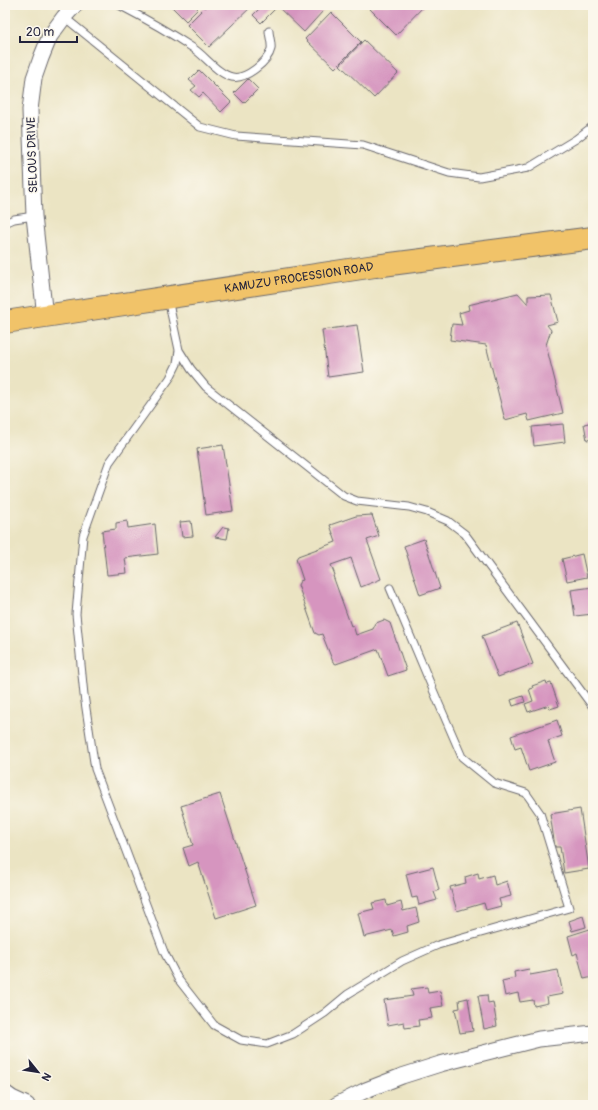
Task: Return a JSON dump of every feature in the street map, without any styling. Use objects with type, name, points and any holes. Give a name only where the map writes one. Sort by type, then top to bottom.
[{"type":"highway","name":"KAMUZU PROCESSION ROAD","points":[[5,322],[383,265],[593,238]]},
{"type":"street","name":"SELOUS DRIVE","points":[[45,316],[34,216],[30,110],[34,78],[50,36],[75,5]]},
{"type":"street","points":[[336,1105],[366,1090],[402,1076],[440,1064],[538,1039],[593,1033]]},
{"type":"street","points":[[5,1093],[27,1105]]},
{"type":"lane","points":[[119,5],[156,24],[194,49],[222,72],[232,77],[243,76],[261,64],[268,56],[271,47],[269,30]]},
{"type":"lane","points":[[64,17],[200,126],[236,136],[363,145],[449,173],[479,177],[528,168],[576,139],[593,126]]},
{"type":"lane","points":[[5,223],[14,219],[34,216]]},
{"type":"lane","points":[[168,297],[179,350],[177,364],[170,378],[109,463],[83,536],[76,614],[84,695],[95,769],[164,952],[178,979],[214,1025],[241,1040],[267,1044],[293,1034],[325,1013],[348,994],[402,961],[438,945],[568,908],[540,813],[526,793],[494,783],[462,757],[390,588]]},
{"type":"lane","points":[[179,350],[191,369],[206,387],[344,496],[357,501],[409,507],[427,512],[448,521],[465,534],[593,707]]},
{"type":"building","points":[[194,5],[198,9],[186,21],[171,6]]},
{"type":"building","points":[[207,5],[253,5],[209,47],[187,25]]},
{"type":"building","points":[[263,5],[273,5],[276,8],[261,23],[253,15]]},
{"type":"building","points":[[276,5],[317,5],[323,11],[304,32]]},
{"type":"building","points":[[374,5],[425,5],[396,35],[370,9]]},
{"type":"building","points":[[331,12],[361,42],[335,68],[305,39]]},
{"type":"building","points":[[364,40],[398,73],[374,98],[340,65]]},
{"type":"building","points":[[199,70],[231,102],[221,112],[203,93],[199,97],[191,90],[196,86],[189,80]]},
{"type":"building","points":[[248,79],[258,89],[244,103],[234,93]]},
{"type":"building","points":[[518,293],[528,304],[528,296],[551,295],[558,322],[547,325],[551,330],[546,345],[563,413],[529,421],[527,414],[505,420],[486,345],[450,340],[452,324],[462,325],[459,313],[469,310],[468,305]]},
{"type":"building","points":[[357,325],[364,372],[328,377],[322,330]]},
{"type":"building","points":[[593,422],[593,439],[587,440],[584,424]]},
{"type":"building","points":[[563,424],[565,442],[534,446],[532,427]]},
{"type":"building","points":[[223,445],[233,511],[206,515],[197,449]]},
{"type":"building","points":[[372,515],[379,536],[367,540],[381,579],[361,587],[351,558],[331,565],[335,575],[333,576],[351,626],[353,625],[356,635],[373,629],[376,623],[384,620],[390,623],[406,670],[388,676],[378,649],[336,664],[333,662],[322,634],[319,635],[315,633],[298,585],[300,581],[303,580],[296,559],[298,556],[336,542],[330,525],[356,516]]},
{"type":"building","points":[[127,521],[128,528],[155,524],[158,554],[125,558],[127,573],[107,575],[102,531],[116,529],[116,523]]},
{"type":"building","points":[[191,521],[193,536],[182,537],[180,522]]},
{"type":"building","points":[[223,527],[229,528],[227,539],[215,537]]},
{"type":"building","points":[[424,539],[440,588],[420,595],[404,546]]},
{"type":"building","points":[[582,554],[587,577],[567,581],[562,559]]},
{"type":"building","points":[[593,587],[593,614],[575,616],[571,590]]},
{"type":"building","points":[[517,623],[533,664],[498,677],[482,636]]},
{"type":"building","points":[[546,681],[547,684],[551,683],[559,706],[550,709],[549,705],[528,712],[525,704],[533,701],[529,689],[533,688],[532,686]]},
{"type":"building","points":[[523,696],[525,702],[513,706],[511,700]]},
{"type":"building","points":[[557,720],[562,736],[548,741],[555,762],[529,771],[521,747],[515,749],[511,736]]},
{"type":"building","points":[[220,794],[256,905],[216,918],[198,862],[189,866],[183,848],[193,845],[181,806]]},
{"type":"building","points":[[580,809],[589,869],[564,873],[560,847],[555,847],[550,814]]},
{"type":"building","points":[[433,867],[439,890],[434,892],[437,900],[419,905],[417,897],[412,898],[406,874]]},
{"type":"building","points":[[478,873],[479,879],[493,875],[495,885],[507,881],[511,896],[499,899],[501,906],[486,910],[484,903],[457,911],[450,887],[466,883],[465,877]]},
{"type":"building","points":[[386,900],[387,906],[401,902],[403,911],[416,908],[419,922],[407,926],[408,932],[394,936],[392,930],[364,937],[358,913],[374,909],[372,903]]},
{"type":"building","points":[[583,916],[586,927],[572,931],[569,921]]},
{"type":"building","points":[[593,928],[593,977],[584,979],[577,953],[573,955],[568,936]]},
{"type":"building","points":[[529,969],[530,975],[558,970],[563,994],[547,997],[548,1003],[534,1006],[533,1000],[520,1002],[518,993],[505,996],[502,981],[515,978],[514,972]]},
{"type":"building","points":[[427,987],[428,993],[440,991],[443,1006],[430,1008],[432,1018],[418,1020],[419,1026],[405,1028],[404,1022],[388,1025],[384,1000],[413,996],[411,989]]},
{"type":"building","points":[[487,995],[488,1003],[493,1002],[497,1026],[484,1029],[478,996]]},
{"type":"building","points":[[468,998],[473,1031],[460,1033],[455,1009],[460,1008],[459,1000]]}]
